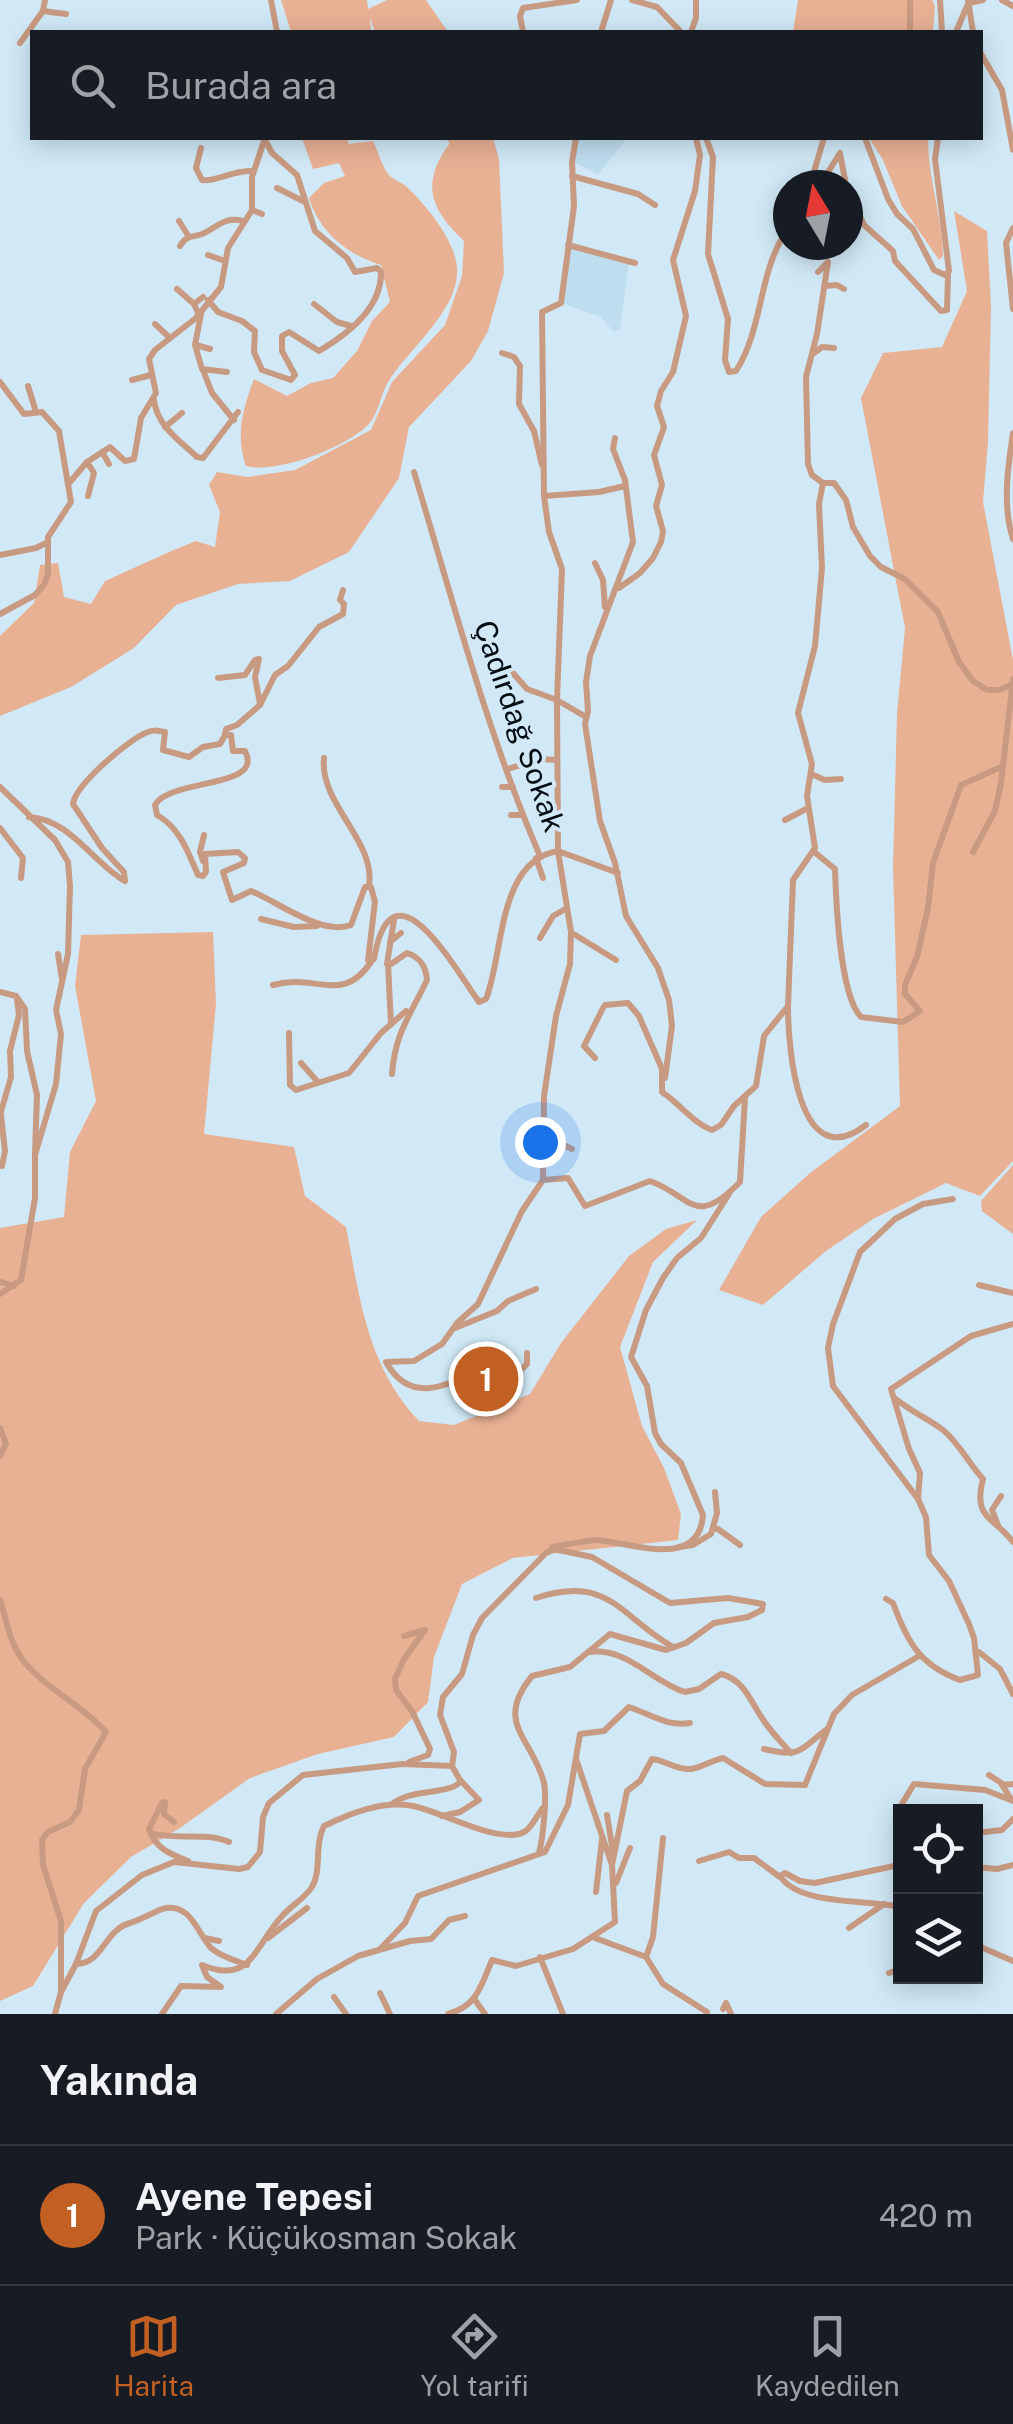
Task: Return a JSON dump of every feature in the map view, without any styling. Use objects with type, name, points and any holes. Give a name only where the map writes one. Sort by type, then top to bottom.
[{"type":"street","points":[[20,43],[43,10],[45,0]]},
{"type":"street","points":[[271,0],[277,30]]},
{"type":"street","points":[[523,30],[523,8],[573,0]]},
{"type":"street","points":[[602,30],[610,0]]},
{"type":"street","points":[[632,0],[657,7],[679,30]]},
{"type":"street","points":[[692,30],[696,0]]},
{"type":"street","points":[[910,0],[910,30]]},
{"type":"street","points":[[940,0],[942,30]]},
{"type":"street","points":[[968,1],[984,0]]},
{"type":"street","points":[[1002,0],[1013,6]]},
{"type":"street","points":[[957,30],[968,1]]},
{"type":"street","points":[[968,1],[973,30]]},
{"type":"street","points":[[43,10],[66,14]]},
{"type":"street","points":[[983,57],[1002,90],[1013,150]]},
{"type":"street","points":[[194,304],[221,287],[228,248],[252,210],[254,171],[263,140]]},
{"type":"street","points":[[206,299],[218,312],[255,331],[254,356],[262,370],[291,380],[295,375],[282,351],[282,336],[294,334],[319,352],[374,303],[378,268],[354,272],[347,258],[315,231],[296,175],[272,153],[265,140]]},
{"type":"street","points":[[527,1353],[526,1364],[514,1376],[497,1376],[510,1359],[507,1357],[459,1382],[440,1386],[412,1384],[388,1366],[387,1361],[418,1359],[442,1344],[479,1302],[522,1211],[543,1180],[544,1096],[556,1016],[570,964],[572,932],[558,851],[557,700],[562,569],[544,496],[542,312],[561,303],[574,200],[576,140]]},
{"type":"street","points":[[618,589],[640,573],[661,542],[656,506],[662,484],[654,455],[664,427],[658,400],[673,372],[686,316],[672,260],[695,191],[700,160],[696,140]]},
{"type":"street","points":[[707,140],[713,157],[708,254],[728,319],[725,360],[729,372],[736,371],[748,349],[773,260]]},
{"type":"street","points":[[814,170],[823,140]]},
{"type":"street","points":[[866,140],[897,214],[913,228],[934,270],[948,275]]},
{"type":"street","points":[[863,223],[893,252],[895,261],[941,311],[947,310],[947,238],[938,204],[934,158],[938,140]]},
{"type":"street","points":[[202,148],[196,170],[204,181],[254,171]]},
{"type":"street","points":[[829,170],[840,153],[843,170]]},
{"type":"street","points":[[572,176],[643,196],[655,205]]},
{"type":"street","points":[[277,188],[304,202]]},
{"type":"street","points":[[252,210],[262,214]]},
{"type":"street","points":[[180,246],[188,236],[202,234],[226,220],[242,221]]},
{"type":"street","points":[[179,221],[188,236]]},
{"type":"street","points":[[1013,228],[1006,243],[1013,309]]},
{"type":"street","points":[[568,245],[635,263]]},
{"type":"street","points":[[208,255],[225,260]]},
{"type":"street","points":[[818,272],[828,262],[806,378],[808,464],[812,474],[841,490],[852,527],[876,563],[905,578],[938,612],[972,682],[987,690],[1000,690],[1012,683]]},
{"type":"street","points":[[824,286],[844,288]]},
{"type":"street","points":[[177,289],[200,314]]},
{"type":"street","points":[[154,398],[165,427],[197,457],[202,458],[236,416],[212,394],[195,344],[206,299]]},
{"type":"street","points":[[314,304],[337,322],[352,326]]},
{"type":"street","points":[[70,482],[88,462],[110,447],[125,460],[134,459],[141,418],[156,393],[149,359],[200,314]]},
{"type":"street","points":[[155,324],[170,338]]},
{"type":"street","points":[[195,344],[210,349]]},
{"type":"street","points":[[813,354],[822,348],[834,348]]},
{"type":"street","points":[[502,352],[514,357],[520,366],[519,404],[534,432],[544,467]]},
{"type":"street","points":[[202,368],[227,372]]},
{"type":"street","points":[[132,380],[151,374]]},
{"type":"street","points":[[0,382],[24,414],[44,414],[60,432],[74,504],[48,542],[0,555]]},
{"type":"street","points":[[28,386],[36,412]]},
{"type":"street","points":[[165,427],[182,413]]},
{"type":"street","points":[[1013,433],[1008,468],[1008,524],[1013,539]]},
{"type":"street","points":[[615,438],[614,455],[625,486],[633,542],[590,656],[588,753],[600,822],[618,873],[626,916],[658,968],[669,1000],[672,1026],[662,1084]]},
{"type":"street","points":[[102,452],[109,464]]},
{"type":"street","points":[[88,462],[94,473],[88,496]]},
{"type":"street","name":"Çadırdağ Sokak","points":[[399,915],[412,917],[424,926],[482,1003],[510,903],[522,873],[538,857],[414,472]]},
{"type":"street","points":[[823,483],[819,520],[822,568],[815,646],[798,713],[812,764],[808,808],[814,851],[835,869],[844,967],[852,1005],[862,1017],[902,1022],[920,1011],[905,994],[905,985],[917,957],[933,862],[961,784],[1001,767]]},
{"type":"street","points":[[544,496],[625,486]]},
{"type":"street","points":[[0,614],[35,595],[44,584],[48,574],[48,542]]},
{"type":"street","points":[[595,564],[603,580],[605,614]]},
{"type":"street","points":[[29,817],[70,834],[125,880],[124,872],[72,804],[74,794],[98,768],[143,733],[164,732],[164,750],[183,756],[204,746],[220,744],[226,729],[237,726],[260,705],[279,671],[288,666],[319,627],[343,614],[343,590]]},
{"type":"street","points":[[491,648],[523,685],[586,717]]},
{"type":"street","points":[[218,678],[246,675],[259,659],[255,677],[260,705]]},
{"type":"street","points":[[973,852],[994,811],[1001,783],[1012,683]]},
{"type":"street","points":[[204,835],[200,852],[206,872],[200,876],[181,837],[157,815],[155,804],[163,794],[206,781],[226,781],[240,774],[248,757],[245,751],[233,751],[231,735],[225,735]]},
{"type":"street","points":[[324,758],[322,772],[368,860],[369,886],[374,893],[367,957],[372,961]]},
{"type":"street","points":[[508,769],[540,759],[557,760]]},
{"type":"street","points":[[811,774],[825,780],[841,779]]},
{"type":"street","points":[[547,784],[557,786]]},
{"type":"street","points":[[502,787],[514,787]]},
{"type":"street","points":[[0,788],[55,840],[68,862],[70,936],[56,1010],[61,1046],[56,1084],[35,1154]]},
{"type":"street","points":[[785,820],[808,808]]},
{"type":"street","points":[[511,815],[522,815]]},
{"type":"street","points":[[0,828],[22,858],[20,878]]},
{"type":"street","points":[[544,878],[538,857],[558,851],[618,873]]},
{"type":"street","points":[[814,851],[792,880],[788,1006],[792,1070],[804,1110],[822,1130],[831,1135],[852,1134],[866,1124]]},
{"type":"street","points":[[204,862],[205,854],[210,852],[238,852],[244,862],[222,872],[232,900],[252,891],[318,926]]},
{"type":"street","points":[[262,919],[294,927],[346,928],[365,887],[369,886]]},
{"type":"street","points":[[540,938],[553,916],[567,908]]},
{"type":"street","points":[[391,1025],[389,943],[399,915]]},
{"type":"street","points":[[274,986],[302,980],[340,987],[351,984],[372,961],[383,928],[399,915]]},
{"type":"street","points":[[572,932],[616,960]]},
{"type":"street","points":[[389,943],[401,933]]},
{"type":"street","points":[[58,954],[62,980]]},
{"type":"street","points":[[388,964],[407,954],[422,962],[427,980],[411,1006],[394,1050],[392,1074]]},
{"type":"street","points":[[0,992],[16,996],[25,1009],[27,1051],[37,1095],[37,1182],[22,1280],[0,1294]]},
{"type":"street","points":[[2,1166],[5,1151],[0,1114],[11,1077],[10,1051],[19,1015],[16,996]]},
{"type":"street","points":[[594,1058],[584,1046],[605,1005],[628,1004],[642,1020],[660,1064],[663,1094],[707,1129],[721,1125],[756,1086],[764,1036],[788,1006]]},
{"type":"street","points":[[290,1034],[292,1090],[348,1073],[411,1006]]},
{"type":"street","points":[[300,1063],[318,1082]]},
{"type":"street","points":[[678,1547],[699,1529],[703,1514],[681,1464],[655,1433],[648,1386],[631,1358],[646,1310],[664,1278],[677,1258],[700,1238],[740,1182],[745,1096]]},
{"type":"street","points":[[548,1138],[572,1149]]},
{"type":"street","points":[[543,1180],[568,1178],[585,1206],[650,1181],[690,1205],[714,1204],[729,1194]]},
{"type":"street","points":[[886,1599],[893,1602],[905,1637],[919,1656],[952,1677],[971,1679],[980,1670],[956,1592],[929,1555],[926,1517],[918,1499],[833,1386],[828,1348],[860,1252],[894,1219],[933,1200],[953,1199]]},
{"type":"street","points":[[0,1282],[15,1286]]},
{"type":"street","points":[[978,1285],[1013,1292]]},
{"type":"street","points":[[454,1328],[497,1311],[508,1301],[536,1289]]},
{"type":"street","points":[[918,1499],[920,1473],[891,1394],[894,1387],[971,1336],[1013,1324]]},
{"type":"street","points":[[891,1394],[916,1415],[942,1429],[962,1450],[984,1479],[978,1497],[981,1510],[1013,1542]]},
{"type":"street","points":[[0,1428],[6,1444],[0,1456]]},
{"type":"street","points":[[442,1816],[478,1802],[452,1766],[454,1752],[440,1715],[443,1697],[462,1674],[482,1618],[553,1546],[597,1540],[658,1550],[698,1543],[714,1529],[718,1508],[715,1492]]},
{"type":"street","points":[[999,1526],[992,1510],[1001,1496]]},
{"type":"street","points":[[714,1529],[740,1544]]},
{"type":"street","points":[[539,1853],[544,1782],[516,1728],[514,1712],[532,1676],[570,1667],[614,1634],[660,1649],[674,1648],[714,1623],[748,1618],[764,1606],[714,1599],[670,1602],[592,1557],[554,1550],[546,1553]]},
{"type":"street","points":[[714,1599],[728,1591]]},
{"type":"street","points":[[536,1598],[554,1592],[601,1594],[674,1648]]},
{"type":"street","points":[[0,1600],[6,1627],[20,1657],[106,1732],[84,1769],[79,1810],[70,1822],[48,1832],[42,1840],[44,1865],[61,1921],[61,1992]]},
{"type":"street","points":[[403,1764],[430,1752],[412,1711],[396,1690],[395,1678],[425,1630],[404,1636]]},
{"type":"street","points":[[975,1647],[1000,1669],[1013,1694]]},
{"type":"street","points":[[589,1652],[602,1650],[619,1655],[685,1692],[699,1689],[721,1674],[728,1675],[743,1688],[765,1723],[791,1753]]},
{"type":"street","points":[[613,1861],[626,1791],[640,1780],[652,1759],[658,1758],[673,1767],[691,1768],[723,1758],[765,1784],[800,1787],[809,1782],[834,1714],[852,1695],[919,1656]]},
{"type":"street","points":[[381,1948],[405,1923],[418,1896],[546,1852],[568,1805],[580,1734],[604,1731],[629,1707],[663,1721],[690,1722]]},
{"type":"street","points":[[764,1749],[791,1753],[806,1750],[826,1730]]},
{"type":"street","points":[[575,1758],[613,1861]]},
{"type":"street","points":[[55,2014],[96,1911],[142,1875],[174,1862],[239,1869],[248,1866],[260,1852],[263,1817],[269,1802],[303,1774],[403,1764],[452,1766]]},
{"type":"street","points":[[989,1775],[1003,1784],[1013,1801]]},
{"type":"street","points":[[162,2014],[180,1986],[221,1987],[207,1977],[202,1965],[219,1971],[247,1964],[282,1916],[314,1885],[318,1840],[324,1826],[349,1814],[392,1804],[417,1791],[456,1788],[460,1780]]},
{"type":"street","points":[[901,1804],[914,1784],[974,1788],[1013,1801]]},
{"type":"street","points":[[1003,1784],[1013,1784]]},
{"type":"street","points":[[956,1794],[974,1788]]},
{"type":"street","points":[[174,1822],[164,1814],[166,1802],[156,1810],[150,1832],[163,1851],[193,1863]]},
{"type":"street","points":[[392,1804],[416,1806],[496,1834],[528,1830],[544,1807]]},
{"type":"street","points":[[448,2014],[476,2000],[492,1960],[516,1966],[573,1950],[615,1922],[607,1816]]},
{"type":"street","points":[[983,1833],[1002,1830],[1013,1819]]},
{"type":"street","points":[[150,1832],[230,1842]]},
{"type":"street","points":[[596,1892],[602,1833]]},
{"type":"street","points":[[646,1957],[653,1937],[663,1838]]},
{"type":"street","points":[[614,1890],[630,1848]]},
{"type":"street","points":[[699,1861],[729,1852],[739,1858],[759,1860],[780,1878],[825,1900],[893,1905]]},
{"type":"street","points":[[983,1868],[1013,1865]]},
{"type":"street","points":[[780,1878],[785,1872],[800,1882],[826,1883],[893,1866]]},
{"type":"street","points":[[849,1928],[885,1903]]},
{"type":"street","points":[[76,1964],[86,1964],[95,1958],[117,1927],[144,1920],[166,1908],[189,1916],[221,1956],[247,1964]]},
{"type":"street","points":[[263,1942],[308,1908]]},
{"type":"street","points":[[276,2014],[317,1979],[358,1956],[431,1939],[449,1920],[465,1916]]},
{"type":"street","points":[[204,1938],[220,1941]]},
{"type":"street","points":[[594,1938],[646,1957],[663,1984],[707,2012]]},
{"type":"street","points":[[983,1948],[1013,1961]]},
{"type":"street","points":[[540,1957],[562,2014]]},
{"type":"street","points":[[889,1973],[893,1972]]},
{"type":"street","points":[[380,1993],[390,2014]]},
{"type":"street","points":[[334,1997],[346,2014]]},
{"type":"street","points":[[476,2000],[485,2014]]},
{"type":"street","points":[[723,2008],[726,2002],[731,2014]]},
{"type":"shaded area","points":[[281,0],[367,0],[368,9],[387,0],[426,0],[447,30],[374,30],[370,18],[371,30],[290,30]]},
{"type":"shaded area","points":[[798,0],[932,0],[935,6],[933,30],[793,30]]},
{"type":"shaded area","points":[[303,140],[348,140],[349,144],[373,141],[387,173],[407,187],[446,235],[455,256],[456,283],[442,314],[387,384],[367,426],[343,443],[292,463],[246,466],[242,422],[254,379],[287,396],[311,383],[333,378],[390,302],[381,265],[336,240],[320,222],[309,198],[324,183],[345,176],[339,163],[313,169]]},
{"type":"shaded area","points":[[446,140],[494,140],[499,159],[504,273],[488,331],[471,361],[409,427],[399,478],[349,552],[290,581],[238,584],[176,605],[134,648],[71,687],[0,716],[0,636],[34,603],[40,565],[58,563],[64,597],[91,604],[105,581],[196,541],[215,547],[220,512],[209,485],[217,472],[248,477],[295,470],[371,430],[392,382],[445,325],[462,276],[464,241],[443,218],[433,195],[435,171],[450,143]]},
{"type":"shaded area","points":[[576,140],[625,140],[598,175],[573,161]]},
{"type":"shaded area","points":[[870,140],[928,140],[942,241],[943,256],[939,260],[902,206]]},
{"type":"shaded area","points":[[954,211],[987,231],[991,305],[983,502],[1013,660],[1013,1161],[980,1196],[946,1183],[873,1219],[826,1251],[763,1305],[719,1290],[761,1217],[810,1173],[900,1106],[893,867],[897,713],[905,628],[861,398],[883,353],[942,347],[967,291]]},
{"type":"shaded area","points":[[570,247],[629,262],[620,330],[614,332],[601,317],[561,303]]},
{"type":"shaded area","points":[[213,932],[216,1004],[204,1134],[294,1147],[305,1196],[346,1227],[362,1306],[377,1354],[388,1378],[419,1421],[454,1425],[530,1394],[561,1343],[629,1256],[666,1229],[697,1220],[653,1262],[620,1347],[642,1426],[664,1468],[681,1514],[678,1540],[513,1558],[462,1584],[434,1657],[428,1702],[394,1737],[318,1754],[250,1778],[131,1857],[84,1903],[33,1986],[0,2001],[0,1228],[64,1217],[70,1152],[96,1101],[75,986],[81,935]]},
{"type":"shaded area","points":[[1013,1165],[1013,1234],[982,1211],[981,1201]]},
{"type":"place","name":"Ayene Tepesi","points":[[486,1379]]}]
